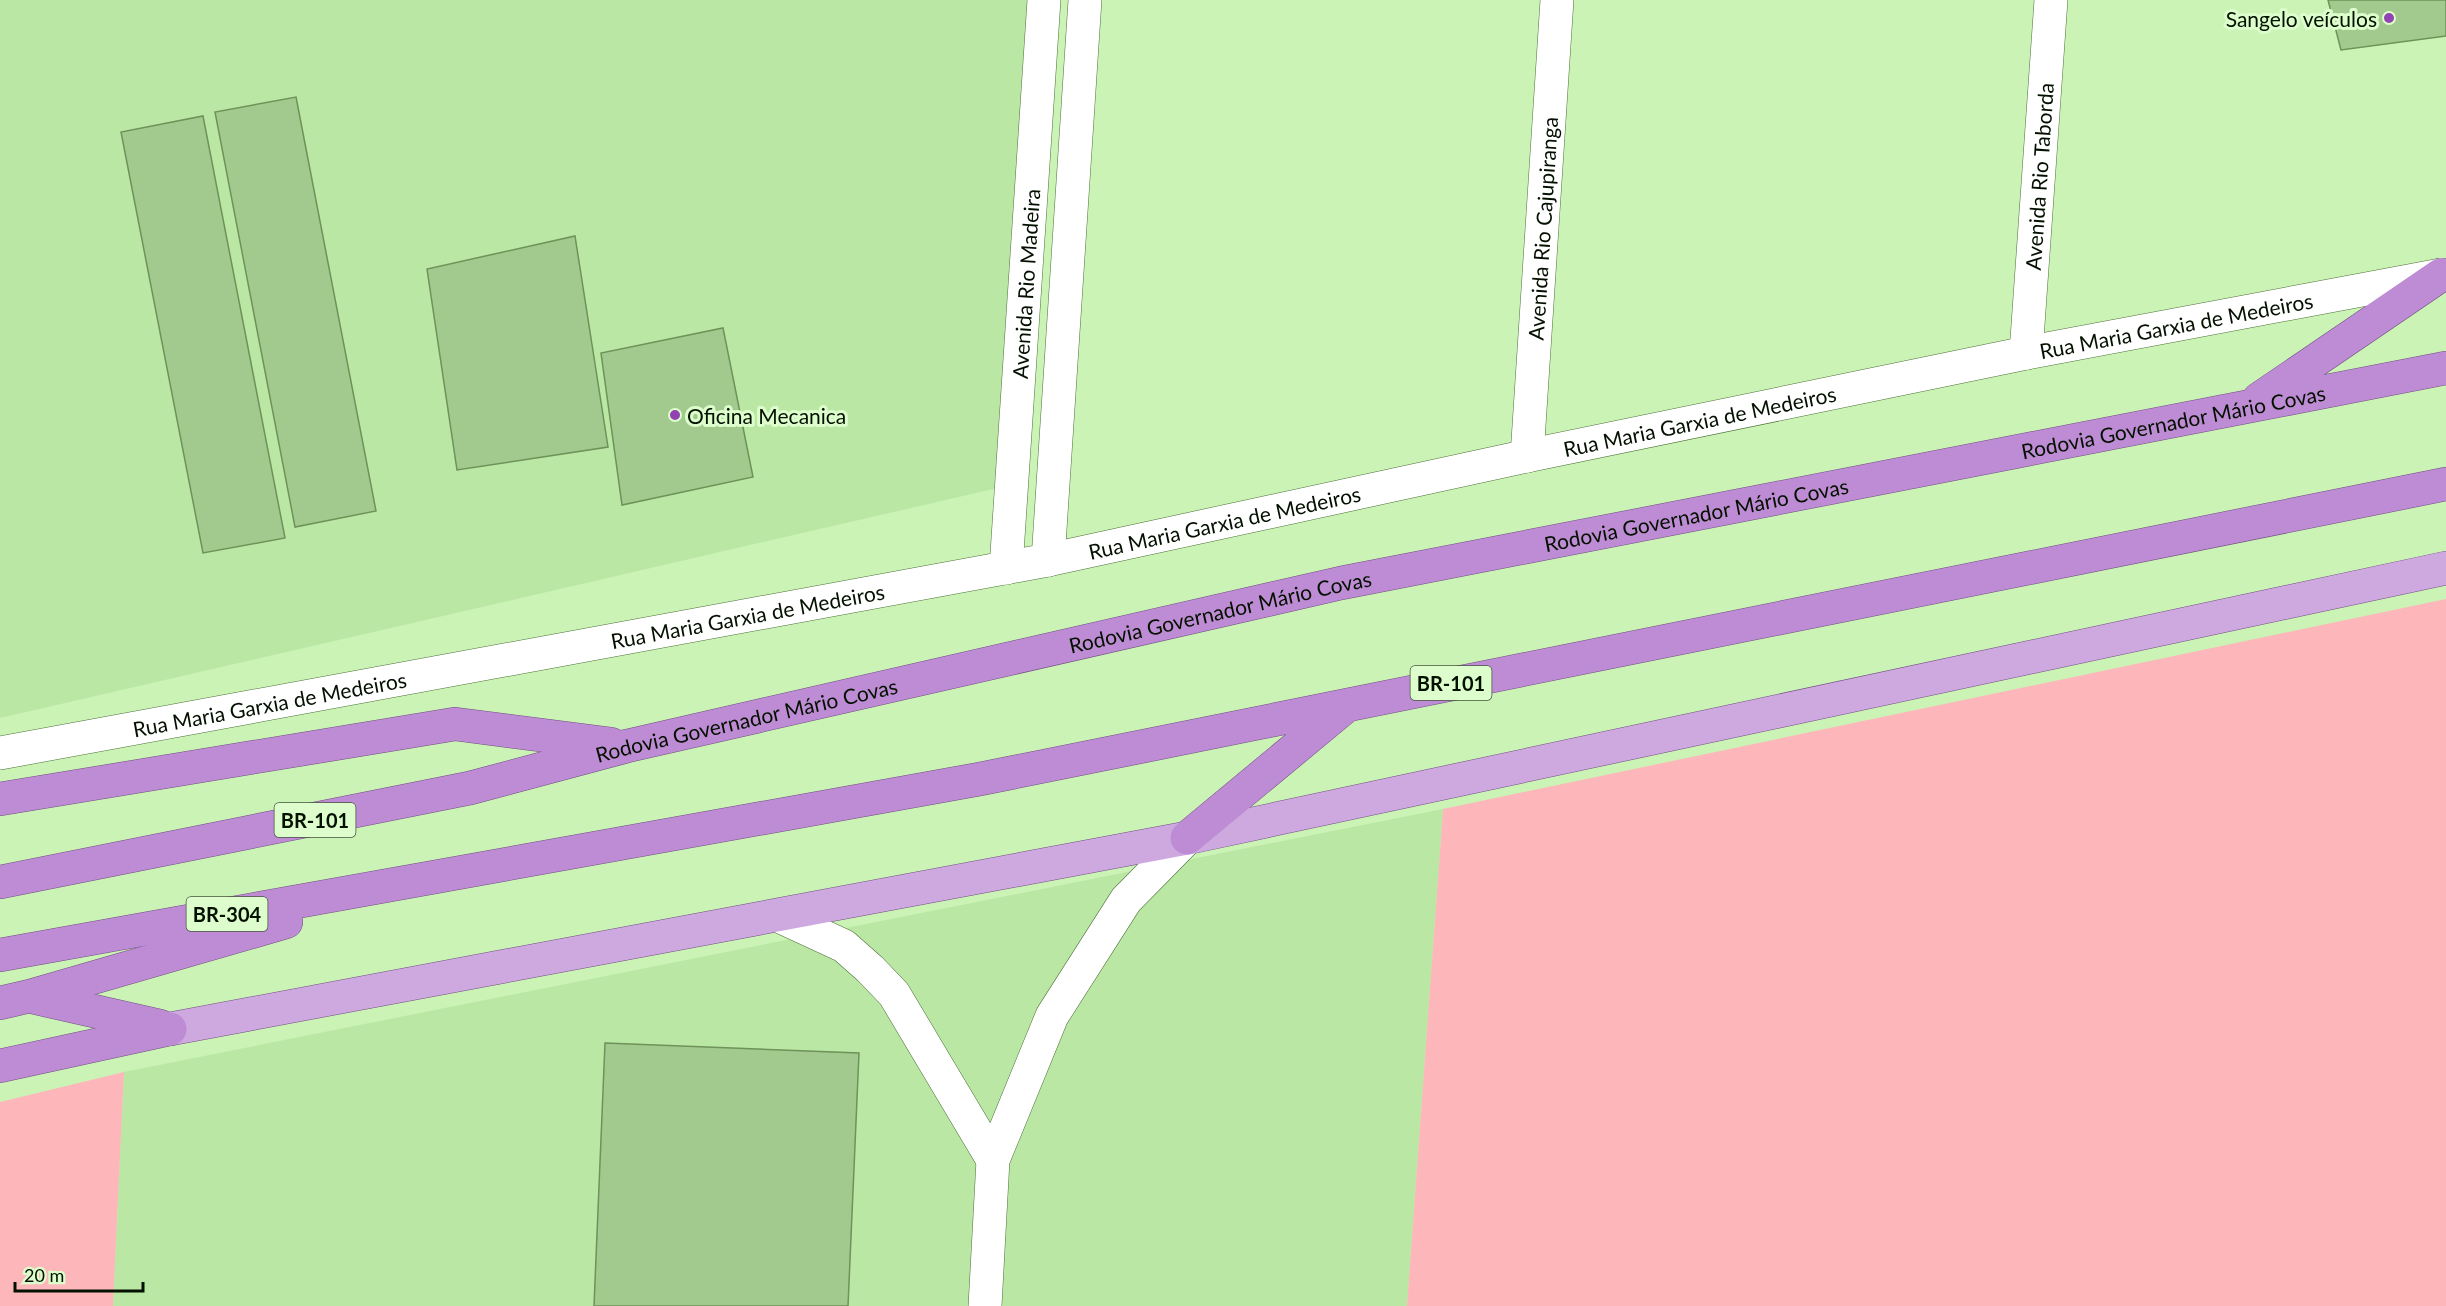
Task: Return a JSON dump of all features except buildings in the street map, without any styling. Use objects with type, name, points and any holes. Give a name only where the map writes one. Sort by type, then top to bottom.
[{"type":"highway","points":[[2246,408],[2443,275]]},
{"type":"highway","name":"Rodovia Governador Mário Covas","points":[[0,882],[470,788],[627,746],[1341,583],[2446,368]]},
{"type":"highway","name":"BR-101","points":[[15,1000],[454,873],[980,779],[2446,484]]},
{"type":"highway","points":[[1187,838],[1349,703]]},
{"type":"highway","points":[[0,799],[455,724],[627,746]]},
{"type":"highway","name":"BR-304","points":[[0,955],[454,873]]},
{"type":"highway","points":[[15,1000],[170,1029]]},
{"type":"highway","points":[[0,1065],[170,1029]]},
{"type":"main road","points":[[170,1029],[1187,838],[2446,568]]},
{"type":"street","name":"Avenida Rio Madeira","points":[[1006,568],[1044,0]]},
{"type":"street","name":"Avenida Rio Madeira","points":[[1048,561],[1085,0]]},
{"type":"street","name":"Avenida Rio Cajupiranga","points":[[1527,456],[1557,0]]},
{"type":"street","name":"Avenida Rio Taborda","points":[[2026,353],[2051,0]]},
{"type":"street","name":"Rua Maria Garxia de Medeiros","points":[[0,753],[1048,561],[1527,456],[2026,353],[2443,275]]},
{"type":"street","points":[[985,1306],[993,1160],[1052,1016],[1126,900],[1187,838]]},
{"type":"street","points":[[780,916],[844,946],[894,994],[993,1160]]},
{"type":"shaded area","points":[[0,0],[1034,0],[1002,487],[0,718]]},
{"type":"shaded area","points":[[2446,599],[2446,1306],[1407,1306],[1443,809]]},
{"type":"shaded area","points":[[1443,809],[1407,1306],[113,1306],[124,1072]]},
{"type":"shaded area","points":[[124,1072],[113,1306],[0,1306],[0,1102]]},
{"type":"place","name":"Sangelo veículos","points":[[2389,18]]},
{"type":"place","name":"Oficina Mecanica","points":[[675,415]]}]
